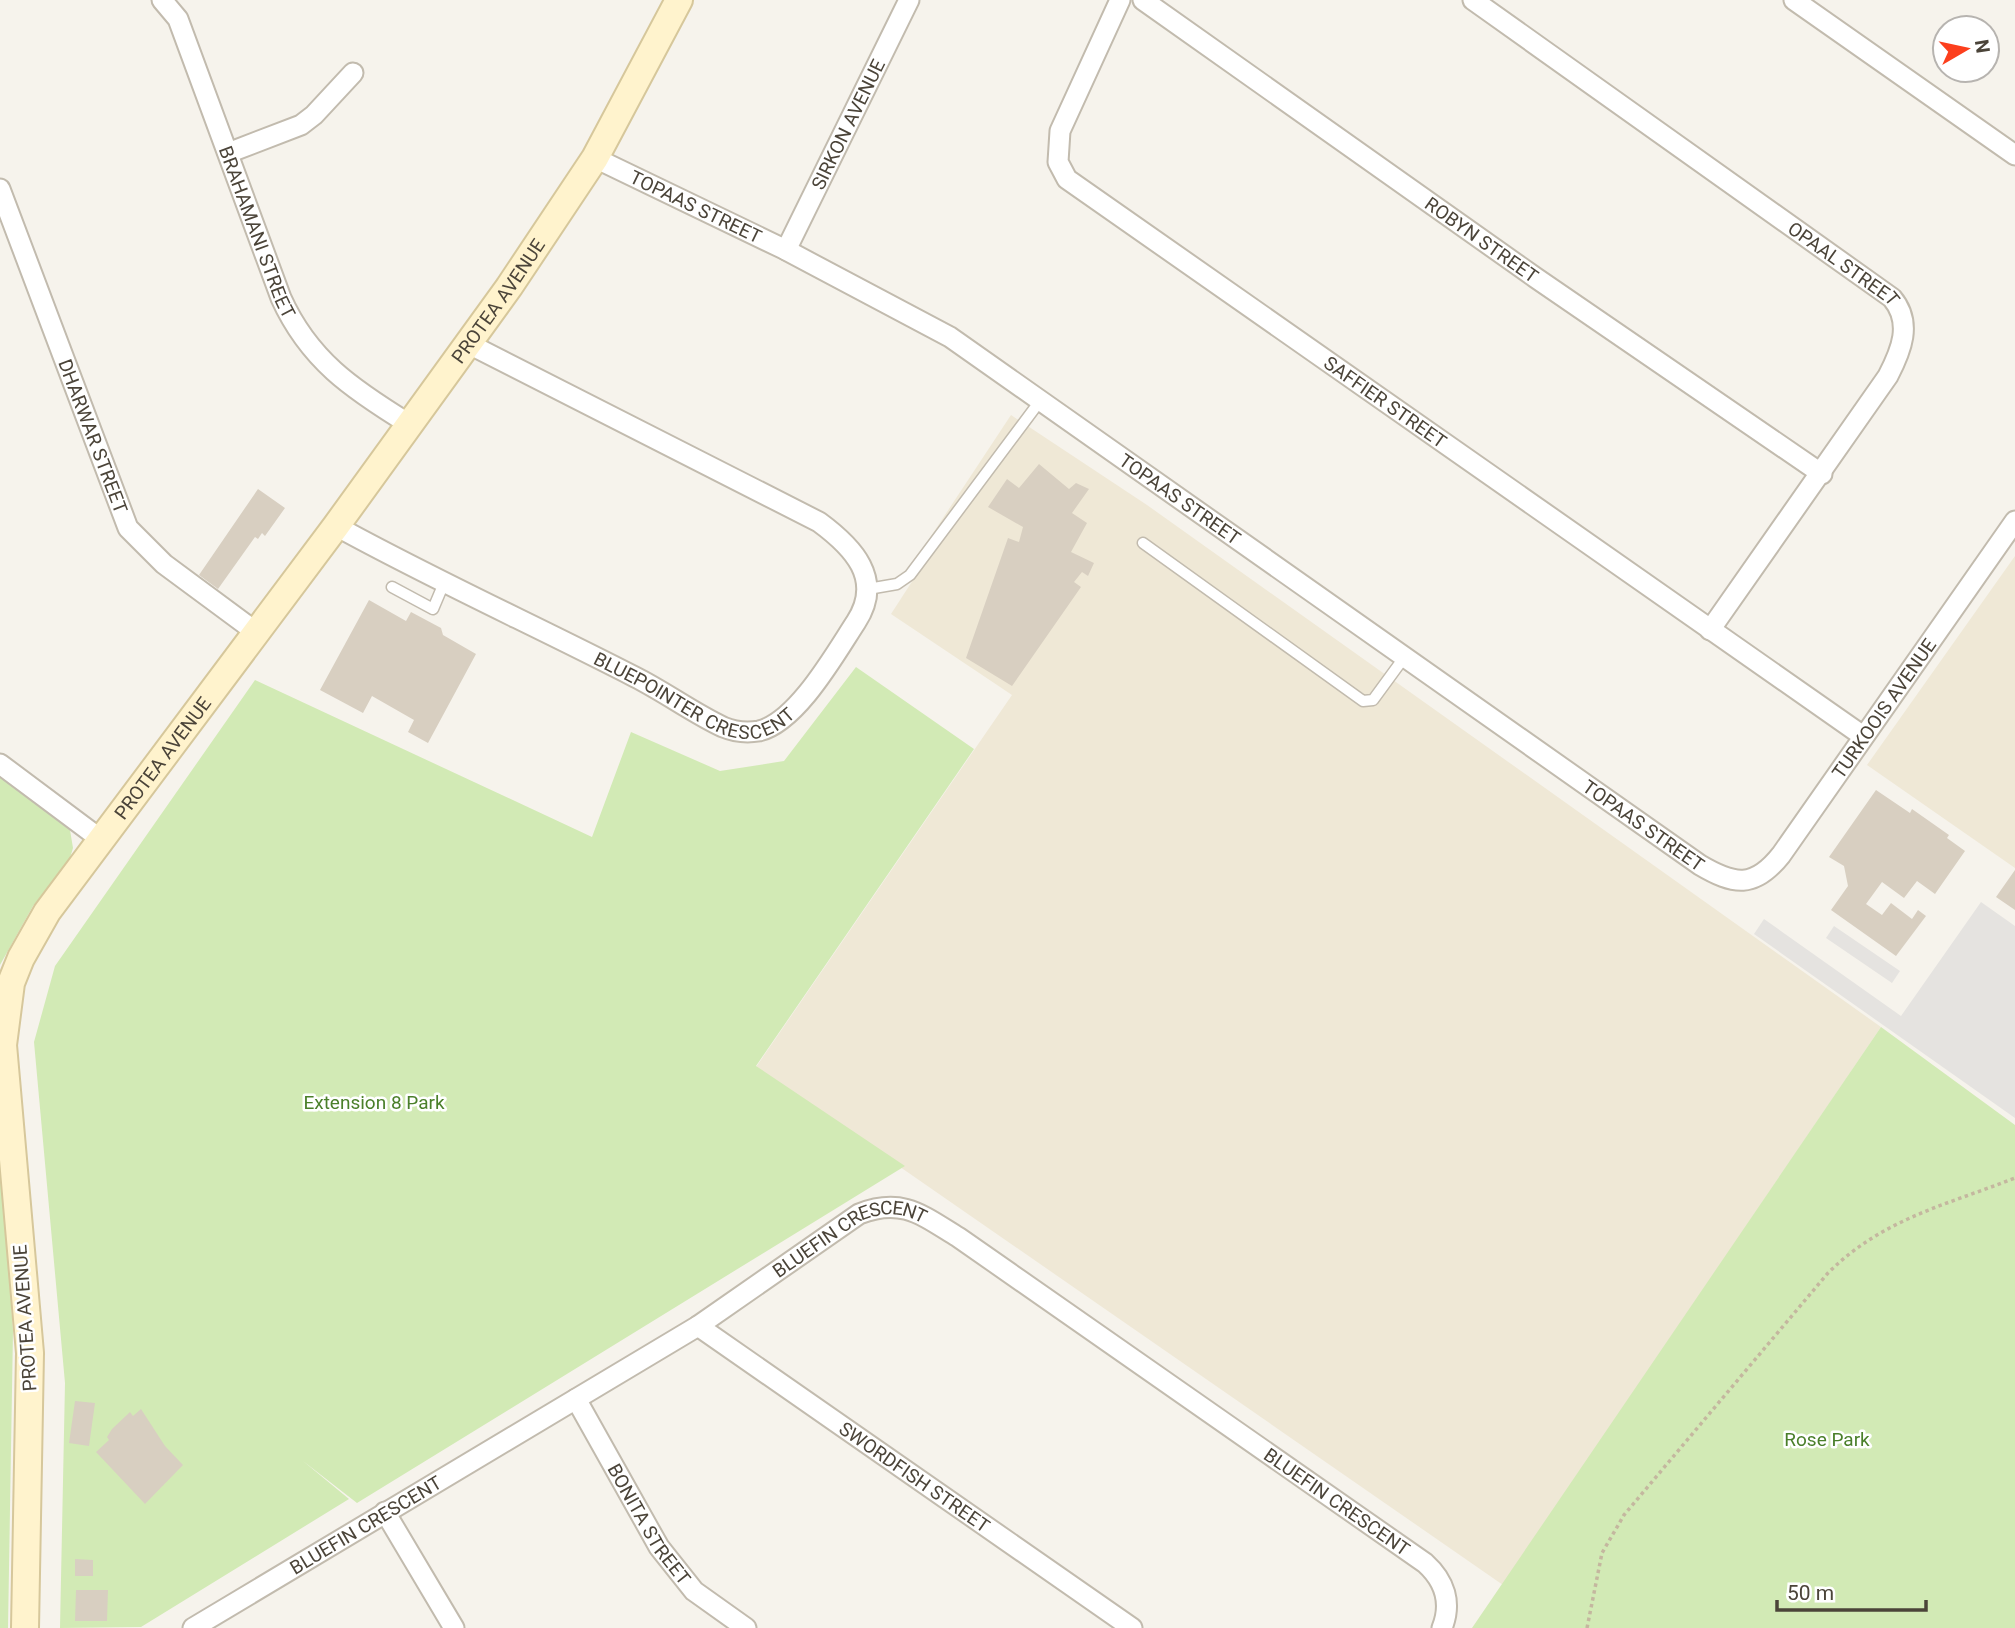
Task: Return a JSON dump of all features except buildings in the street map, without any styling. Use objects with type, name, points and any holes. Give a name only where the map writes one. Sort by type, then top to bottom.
[{"type":"street","name":"BRAHAMANI STREET","points":[[162,0],[178,19],[281,298],[308,347],[351,386],[409,424]]},
{"type":"street","name":"PROTEA AVENUE","points":[[24,1628],[30,1353],[4,1105],[3,1045],[11,983],[21,958],[47,912],[99,838],[336,526],[595,158],[679,0]]},
{"type":"street","name":"SIRKON AVENUE","points":[[786,250],[909,0]]},
{"type":"street","name":"SAFFIER STREET","points":[[1120,0],[1060,131],[1058,162],[1067,178],[1863,736]]},
{"type":"street","name":"ROBYN STREET","points":[[1143,0],[1536,278],[1822,474]]},
{"type":"street","name":"OPAAL STREET","points":[[1473,0],[1817,242],[1897,303],[1904,329],[1898,356],[1888,376],[1822,474],[1710,630]]},
{"type":"street","points":[[1794,0],[2015,155]]},
{"type":"street","points":[[228,153],[301,125],[314,115],[353,73]]},
{"type":"street","name":"TOPAAS STREET","points":[[595,158],[786,250],[931,326],[1402,659],[1700,865],[1726,881],[1740,882]]},
{"type":"street","name":"DHARWAR STREET","points":[[2,198],[128,528],[164,564],[256,632]]},
{"type":"street","points":[[467,343],[819,522],[854,551],[867,576],[868,589]]},
{"type":"street","name":"TURKOOIS AVENUE","points":[[1740,882],[1770,869],[2015,521]]},
{"type":"street","name":"BLUEPOINTER CRESCENT","points":[[336,526],[444,583],[634,676],[722,726],[748,732],[774,726],[788,716],[859,619],[868,589]]},
{"type":"street","points":[[0,764],[99,838]]},
{"type":"street","name":"BLUEFIN CRESCENT","points":[[198,1627],[698,1326],[859,1213],[884,1206],[914,1210],[980,1252],[1425,1563],[1434,1570],[1446,1592],[1448,1606],[1442,1628]]},
{"type":"street","name":"SWORDFISH STREET","points":[[698,1326],[1132,1628]]},
{"type":"street","name":"BONITA STREET","points":[[576,1399],[659,1547],[694,1591],[746,1628]]},
{"type":"street","points":[[385,1512],[454,1628]]},
{"type":"lane","points":[[868,589],[904,582],[1040,401]]},
{"type":"lane","points":[[1143,543],[1363,701],[1373,700],[1402,659]]},
{"type":"lane","points":[[392,587],[433,609],[444,583]]},
{"type":"path","points":[[1587,1628],[1602,1553],[1624,1515],[1828,1273],[1853,1248],[1875,1233],[2015,1178]]},
{"type":"shaded area","points":[[1011,415],[1147,505],[1881,1027],[1503,1585],[756,1067],[1012,695],[891,614],[913,580],[906,574]]},
{"type":"shaded area","points":[[2015,556],[2015,868],[1867,765]]},
{"type":"shaded area","points":[[1981,902],[2015,926],[2015,1118],[1754,934],[1764,919],[1901,1016]]},
{"type":"shaded area","points":[[1834,926],[1900,971],[1892,983],[1826,938]]},
{"type":"green space","name":"Extension 8 Park","points":[[856,667],[974,749],[756,1066],[905,1166],[357,1503],[303,1461],[349,1499],[141,1627],[60,1628],[65,1383],[34,1042],[55,966],[255,680],[592,837],[631,732],[720,771],[784,761]]},
{"type":"green space","points":[[0,777],[70,830],[73,848],[69,861],[33,906],[0,965]]},
{"type":"green space","name":"Rose Park","points":[[1881,1027],[2015,1125],[2015,1628],[1472,1628]]},
{"type":"green space","points":[[0,1145],[13,1331],[8,1628],[0,1628]]}]
